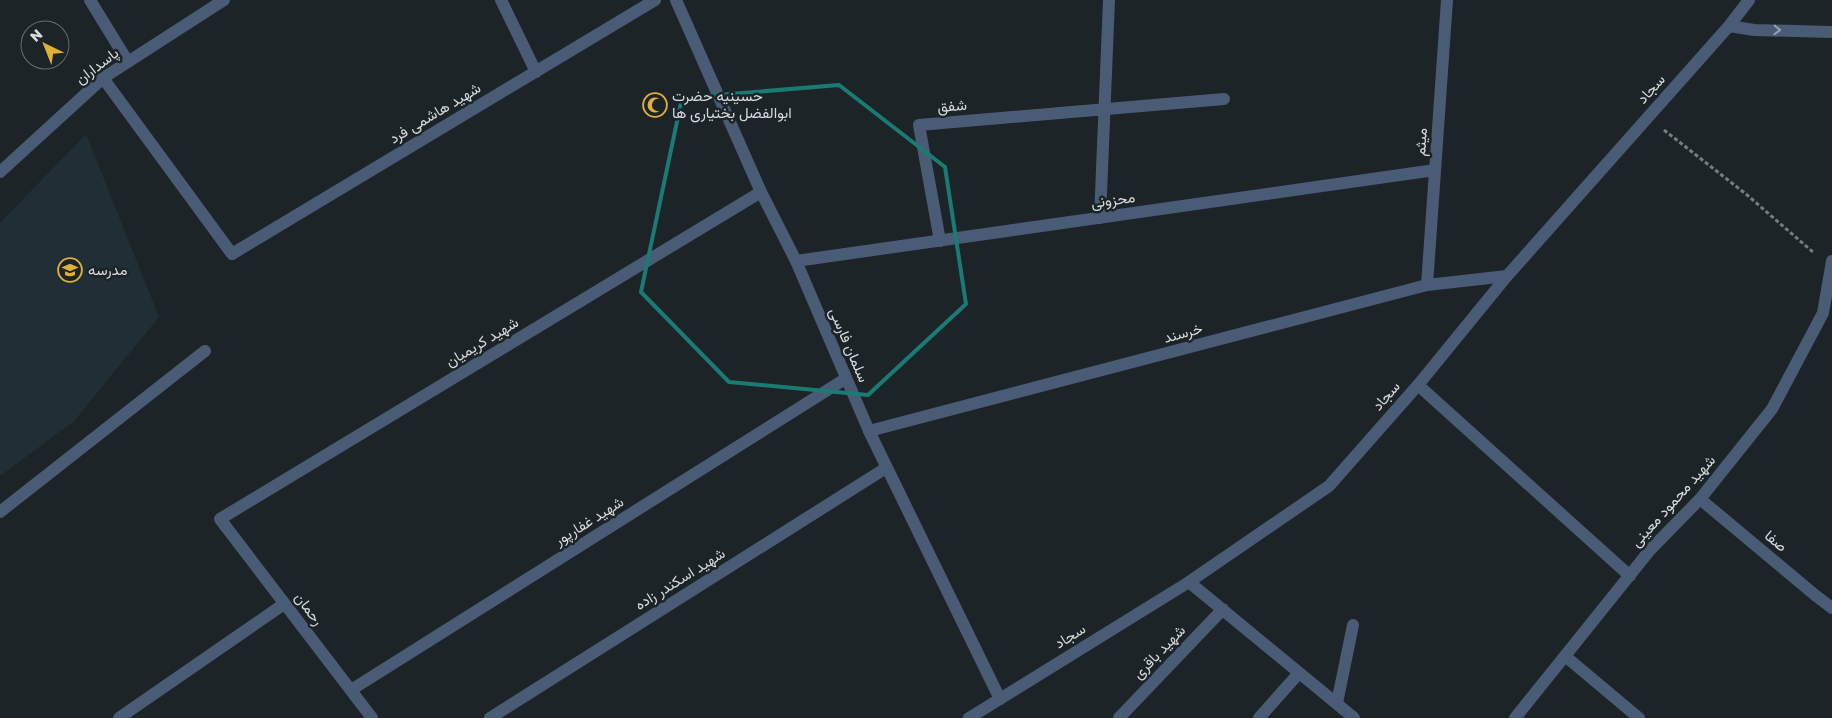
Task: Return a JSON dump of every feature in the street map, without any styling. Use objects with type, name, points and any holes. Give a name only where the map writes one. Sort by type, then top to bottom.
[{"type":"street","points":[[90,0],[128,62]]},
{"type":"street","name":"پاسداران","points":[[0,172],[103,78],[224,0]]},
{"type":"street","points":[[501,0],[536,72]]},
{"type":"street","name":"شهید هاشمی فرد","points":[[103,78],[232,254],[656,0]]},
{"type":"street","name":"سلمان فارسی","points":[[676,0],[761,192],[796,262],[845,379],[886,468],[1000,699]]},
{"type":"street","points":[[1100,218],[1109,0]]},
{"type":"street","name":"میثم","points":[[1427,286],[1447,0]]},
{"type":"street","name":"سجاد","points":[[968,718],[1189,582],[1329,486],[1418,384],[1507,276],[1729,26],[1745,0]]},
{"type":"street","points":[[1729,26],[1754,30],[1832,32]]},
{"type":"street","points":[[1105,110],[1224,99]]},
{"type":"street","name":"شفق","points":[[940,241],[919,125],[1105,110]]},
{"type":"street","name":"محزونی","points":[[796,262],[1435,170]]},
{"type":"street","name":"شهید کریمیان","points":[[220,520],[761,192]]},
{"type":"street","name":"شهید محمود معینی","points":[[1521,715],[1565,656],[1650,550],[1700,499],[1772,409],[1823,313],[1831,264]]},
{"type":"street","name":"خرسند","points":[[869,431],[1427,286],[1507,276]]},
{"type":"street","points":[[0,512],[205,351]]},
{"type":"street","name":"شهید غفارپور","points":[[351,690],[845,379]]},
{"type":"street","points":[[1418,384],[1630,576]]},
{"type":"street","name":"شهید اسکندر زاده","points":[[490,718],[886,468]]},
{"type":"street","name":"صفا","points":[[1700,499],[1832,608]]},
{"type":"street","name":"رحمان","points":[[220,520],[372,718]]},
{"type":"street","points":[[1189,582],[1354,718]]},
{"type":"street","points":[[119,718],[284,604]]},
{"type":"street","name":"شهید باقری","points":[[1119,718],[1223,609]]},
{"type":"street","points":[[1336,704],[1354,625]]},
{"type":"street","points":[[1565,656],[1639,718]]},
{"type":"street","points":[[1259,718],[1299,673]]},
{"type":"path","points":[[1648,118],[1746,194],[1831,264]]},
{"type":"highlighted area","points":[[839,85],[945,167],[966,304],[868,395],[729,382],[641,292],[682,98]]},
{"type":"shaded area","name":"مدرسه","points":[[86,134],[159,317],[74,421],[0,476],[0,223]]},
{"type":"place","name":"حسینیه حضرت ابوالفضل بختیاری ها","points":[[655,105]]},
{"type":"place","name":"مدرسه","points":[[70,270]]}]
